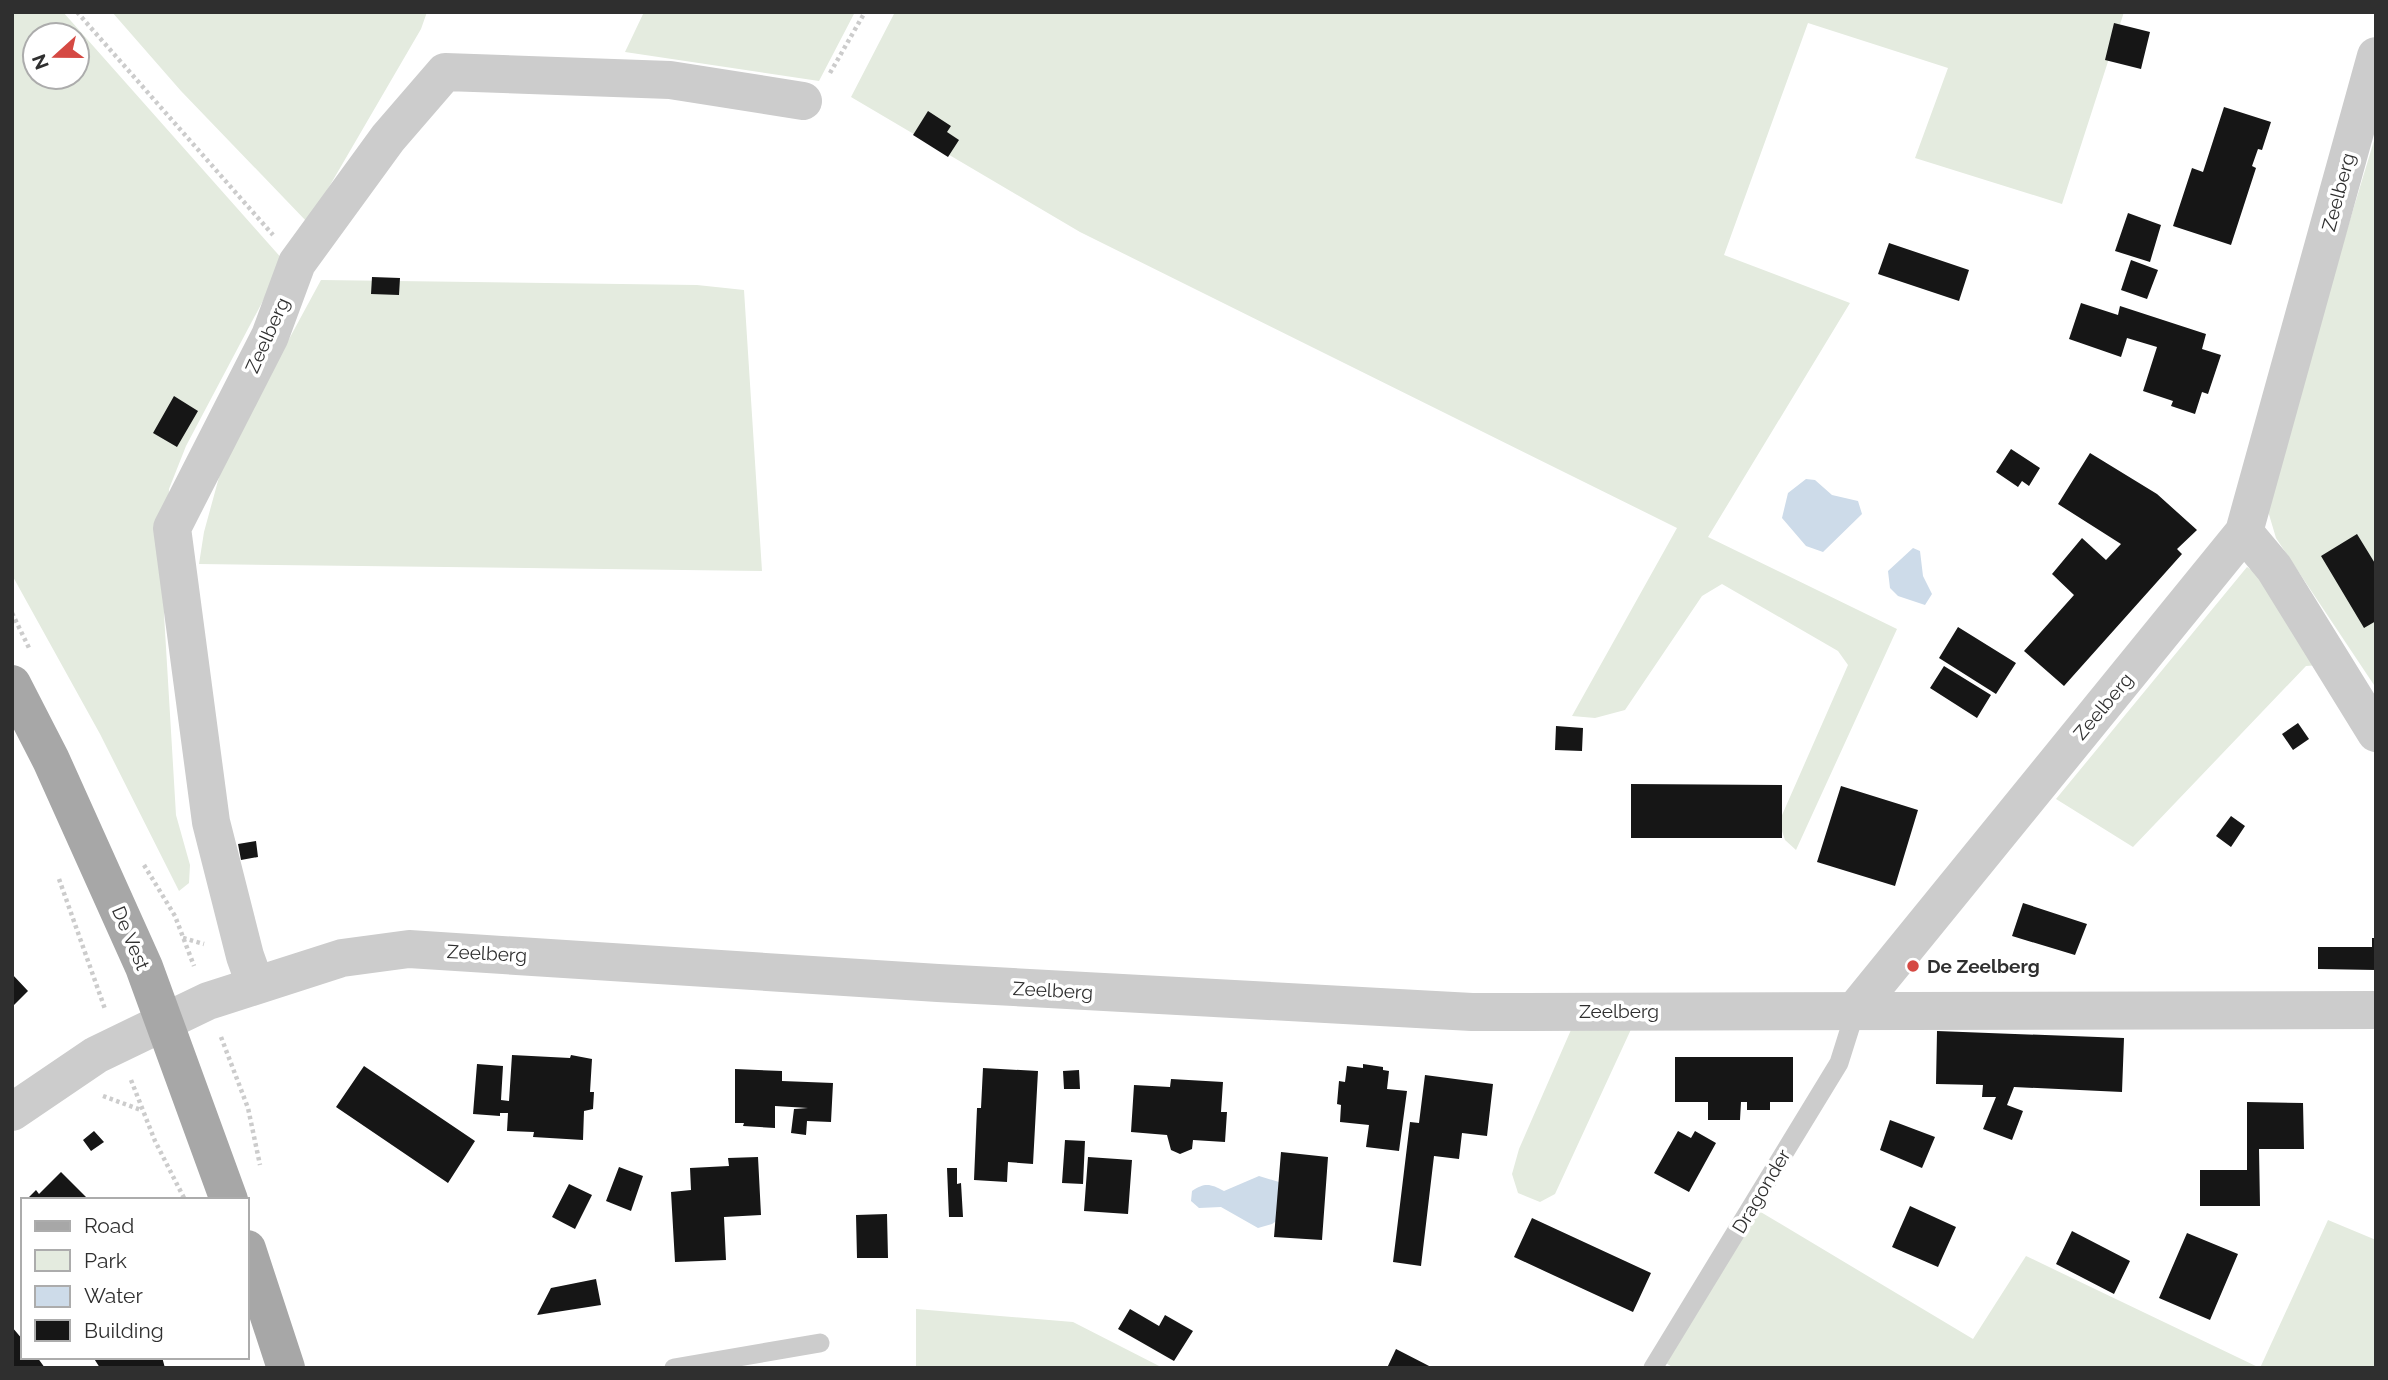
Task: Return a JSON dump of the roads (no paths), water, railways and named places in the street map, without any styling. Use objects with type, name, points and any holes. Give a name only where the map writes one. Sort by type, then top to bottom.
[{"type":"main road","name":"De Vest","points":[[14,691],[51,760],[130,934],[228,1198]]},
{"type":"main road","points":[[248,1252],[286,1368]]},
{"type":"street","name":"Zeelberg","points":[[1856,1009],[2244,532],[2376,56]]},
{"type":"street","name":"Zeelberg","points":[[255,984],[245,956],[211,822],[172,528],[270,336],[297,263],[388,138],[445,72],[670,80],[803,101]]},
{"type":"street","points":[[2244,532],[2274,568],[2376,733]]},
{"type":"street","name":"Zeelberg","points":[[12,1112],[96,1055],[208,1001],[342,958],[409,949],[938,983],[1472,1012],[1856,1009],[2376,1010]]},
{"type":"lane","name":"Dragonder","points":[[1653,1368],[1839,1063],[1856,1009]]},
{"type":"lane","points":[[674,1368],[820,1343]]},
{"type":"water","points":[[1806,479],[1815,480],[1832,495],[1858,501],[1862,514],[1823,552],[1806,546],[1782,518],[1788,493]]},
{"type":"water","points":[[1913,548],[1920,551],[1923,576],[1932,594],[1925,605],[1898,596],[1890,588],[1888,571]]},
{"type":"water","points":[[1259,1176],[1279,1182],[1288,1213],[1272,1224],[1258,1228],[1221,1207],[1199,1208],[1191,1201],[1192,1191],[1201,1186],[1212,1186],[1224,1191]]},
{"type":"place","name":"De Zeelberg","points":[[1913,966]]}]
